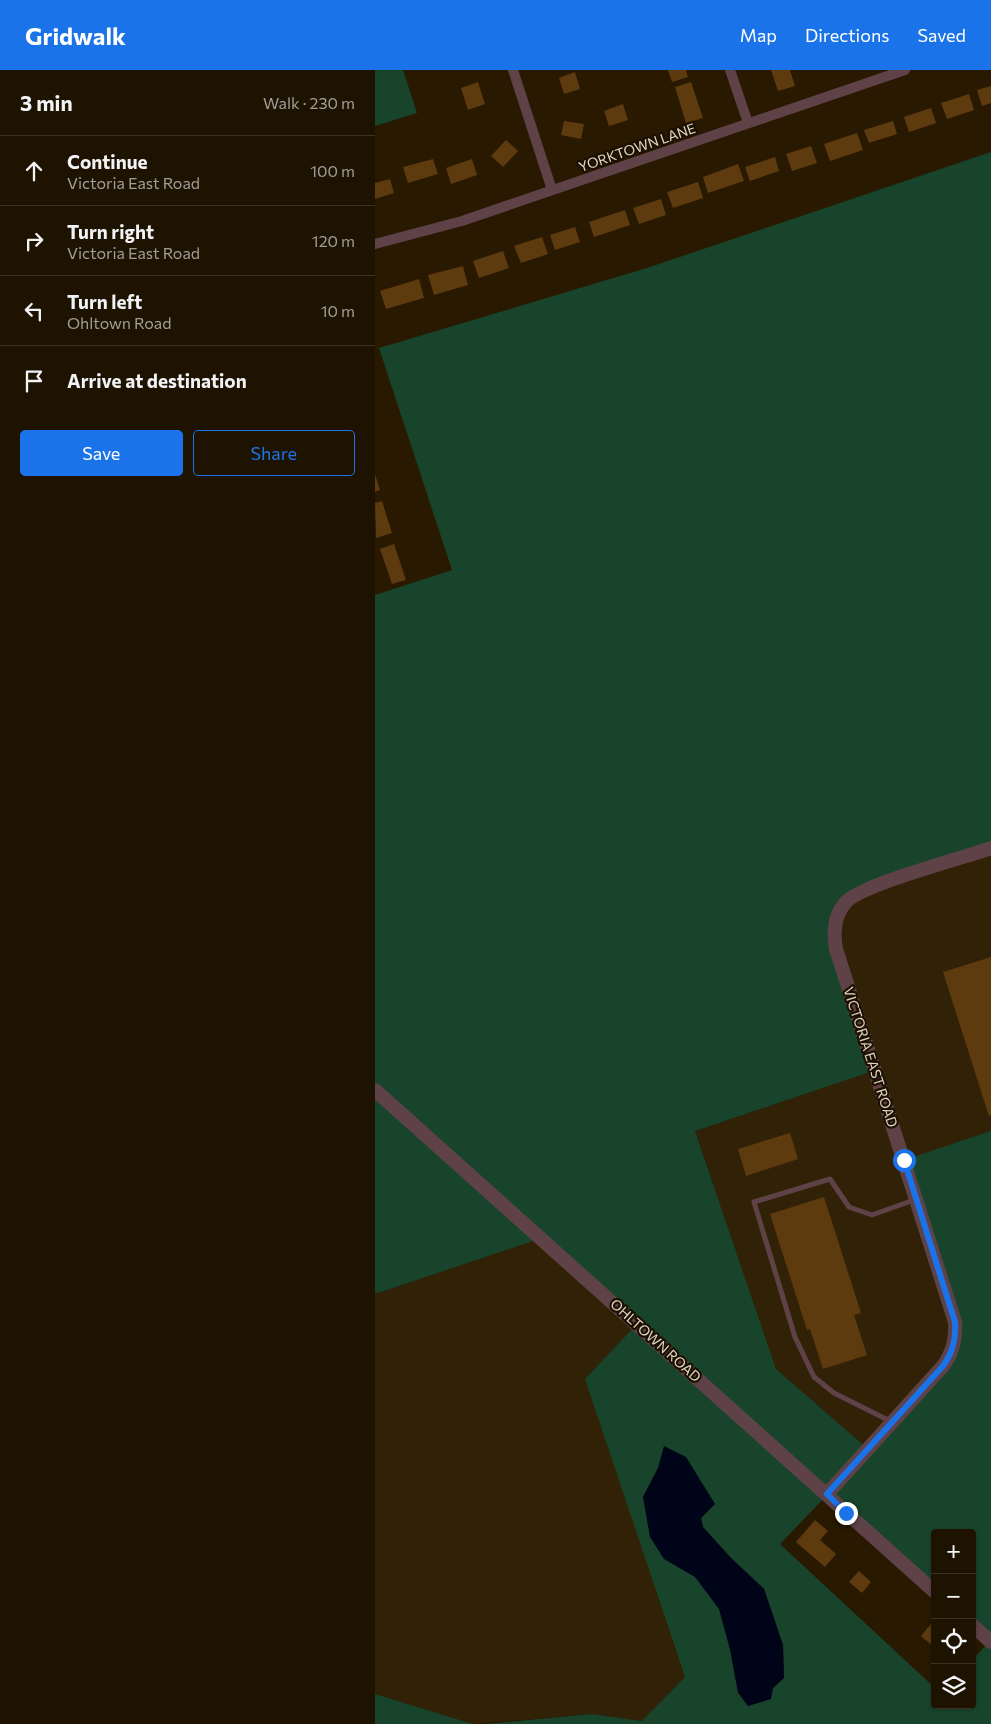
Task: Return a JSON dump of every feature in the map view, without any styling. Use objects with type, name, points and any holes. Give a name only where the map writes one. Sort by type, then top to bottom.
[{"type":"street","points":[[513,70],[552,190]]},
{"type":"street","points":[[730,70],[748,124]]},
{"type":"street","name":"YORKTOWN LANE","points":[[375,244],[457,222],[905,70]]},
{"type":"street","name":"VICTORIA EAST ROAD","points":[[827,1494],[949,1358],[956,1334],[955,1322],[917,1200],[836,949],[834,930],[836,918],[847,901],[869,889],[991,848]]},
{"type":"street","name":"OHLTOWN ROAD","points":[[375,1090],[931,1588]]},
{"type":"street","points":[[976,1629],[991,1642]]},
{"type":"lane","points":[[893,1422],[834,1393],[814,1377],[795,1337],[754,1202],[830,1179],[849,1207],[872,1215],[917,1200]]},
{"type":"shaded area","points":[[991,848],[991,1131],[904,1160],[955,1322],[953,1347],[868,1449],[776,1369],[695,1131],[876,1070],[836,949],[847,901]]},
{"type":"shaded area","points":[[542,1238],[638,1323],[586,1379],[685,1678],[642,1721],[591,1714],[473,1724],[375,1694],[375,1294]]},
{"type":"green space","points":[[375,70],[403,70],[417,113],[375,126]]},
{"type":"green space","points":[[991,152],[991,848],[855,895],[834,930],[876,1070],[695,1131],[776,1369],[868,1449],[943,1366],[956,1334],[904,1160],[991,1131],[991,1724],[487,1724],[591,1714],[642,1721],[685,1677],[585,1379],[637,1324],[542,1238],[375,1294],[375,595],[452,570],[379,348],[647,268]],"holes":[[[658,1468],[715,1504],[701,1518],[703,1527],[730,1557],[764,1589],[783,1645],[784,1678],[748,1706],[738,1693],[730,1649],[719,1609],[643,1497]],[[827,1495],[931,1588],[931,1529],[976,1529],[976,1629],[990,1641],[976,1656],[976,1709],[931,1709],[931,1684],[780,1544]]]},
{"type":"green space","points":[[375,1694],[473,1724],[375,1724]]},
{"type":"water","points":[[664,1446],[686,1457],[715,1504],[701,1518],[703,1527],[730,1557],[764,1589],[783,1645],[784,1678],[773,1688],[771,1699],[748,1706],[738,1692],[730,1649],[719,1609],[695,1577],[664,1559],[650,1537],[643,1497],[658,1468]]},
{"type":"building","points":[[668,70],[686,70],[688,77],[672,82]]},
{"type":"building","points":[[771,70],[790,70],[795,86],[778,91]]},
{"type":"building","points":[[575,72],[580,89],[564,94],[559,78]]},
{"type":"building","points":[[478,82],[485,104],[468,110],[461,88]]},
{"type":"building","points":[[691,82],[703,118],[686,123],[675,87]]},
{"type":"building","points":[[991,86],[991,103],[982,106],[977,90]]},
{"type":"building","points":[[969,94],[974,110],[947,119],[941,103]]},
{"type":"building","points":[[623,104],[628,120],[609,126],[604,111]]},
{"type":"building","points":[[931,108],[936,123],[909,132],[904,117]]},
{"type":"building","points":[[564,121],[584,124],[581,139],[561,135]]},
{"type":"building","points":[[893,121],[897,134],[869,143],[864,130]]},
{"type":"building","points":[[857,133],[863,150],[830,161],[824,144]]},
{"type":"building","points":[[506,140],[518,151],[503,167],[491,156]]},
{"type":"building","points":[[811,146],[817,163],[792,171],[786,154]]},
{"type":"building","points":[[775,157],[779,171],[750,181],[745,167]]},
{"type":"building","points":[[433,159],[438,174],[408,183],[403,167]]},
{"type":"building","points":[[472,159],[477,175],[451,184],[446,168]]},
{"type":"building","points":[[738,164],[744,181],[708,193],[703,177]]},
{"type":"building","points":[[390,179],[394,193],[375,199],[375,183]]},
{"type":"building","points":[[698,182],[703,198],[673,208],[667,192]]},
{"type":"building","points":[[661,199],[666,215],[639,224],[633,208]]},
{"type":"building","points":[[625,210],[630,225],[594,237],[589,222]]},
{"type":"building","points":[[575,227],[580,242],[555,250],[550,235]]},
{"type":"building","points":[[542,237],[548,254],[521,263],[514,246]]},
{"type":"building","points":[[503,251],[509,268],[479,278],[473,261]]},
{"type":"building","points":[[463,266],[468,285],[434,295],[428,275]]},
{"type":"building","points":[[419,279],[424,298],[386,309],[380,291]]},
{"type":"building","points":[[375,474],[380,490],[375,492]]},
{"type":"building","points":[[382,501],[392,533],[376,538],[375,503]]},
{"type":"building","points":[[394,544],[406,580],[392,584],[380,549]]},
{"type":"building","points":[[991,957],[991,1115],[989,1116],[943,972]]},
{"type":"building","points":[[790,1133],[798,1159],[746,1176],[738,1149]]},
{"type":"building","points":[[824,1197],[861,1313],[854,1315],[867,1355],[823,1369],[810,1329],[807,1330],[770,1214]]},
{"type":"building","points":[[815,1520],[828,1531],[820,1540],[836,1554],[825,1567],[796,1542]]},
{"type":"building","points":[[859,1571],[871,1582],[862,1593],[849,1582]]},
{"type":"building","points":[[931,1624],[931,1645],[921,1636]]},
{"type":"route","points":[[846,1513],[827,1494],[943,1366],[949,1358],[956,1334],[955,1322],[904,1160]]}]
